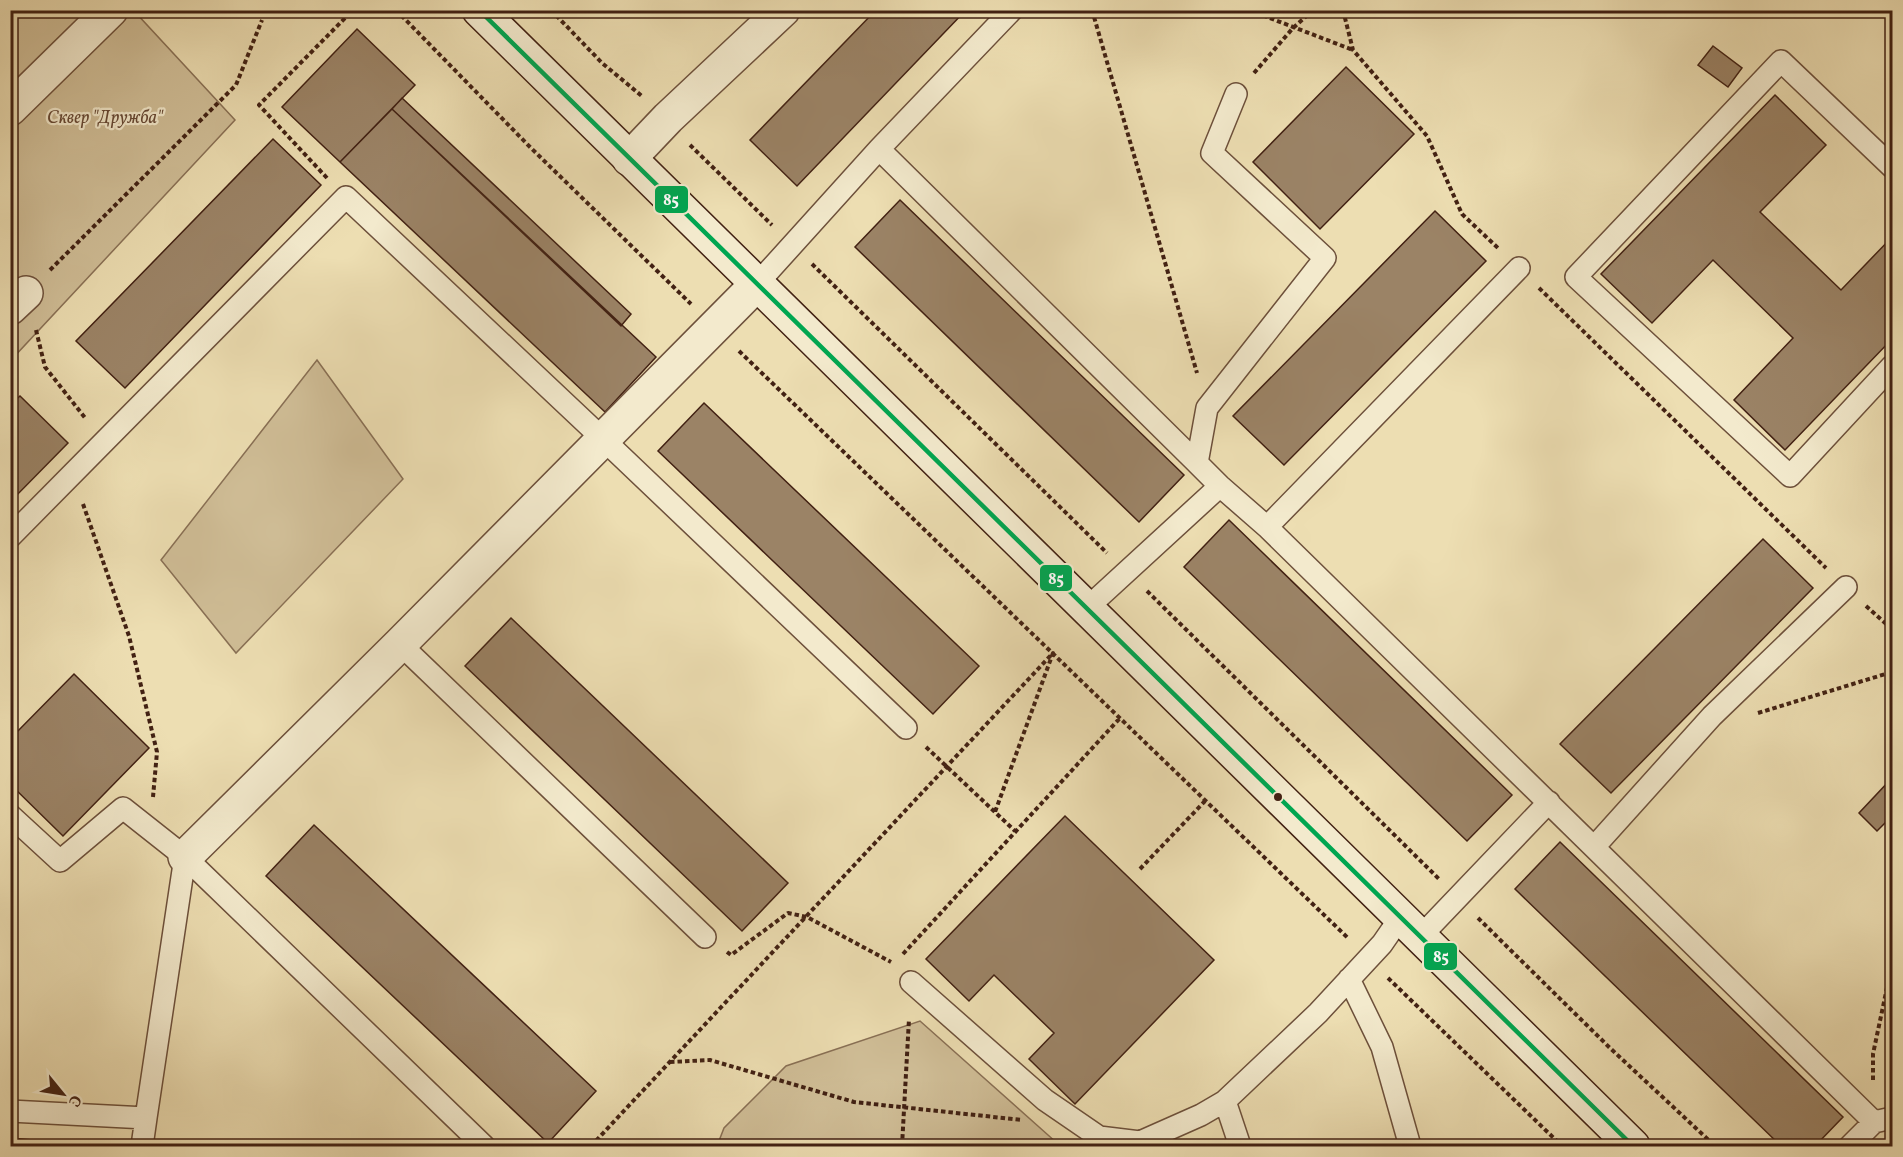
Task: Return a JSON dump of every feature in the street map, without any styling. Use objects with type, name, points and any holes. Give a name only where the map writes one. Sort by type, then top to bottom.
[{"type":"street","points":[[10,109],[111,10]]},
{"type":"street","points":[[479,10],[1633,1146]]},
{"type":"street","points":[[629,159],[668,118],[783,10]]},
{"type":"street","points":[[185,858],[757,284]]},
{"type":"lane","points":[[757,284],[879,149],[1012,10]]},
{"type":"lane","points":[[1893,167],[1884,144],[1781,61],[1576,278],[1791,476],[1893,366]]},
{"type":"lane","points":[[1197,463],[1207,408],[1325,258],[1212,153],[1236,94]]},
{"type":"lane","points":[[879,149],[1220,486],[1267,527],[1549,802],[1883,1120],[1850,1146]]},
{"type":"lane","points":[[10,537],[345,197],[906,728]]},
{"type":"lane","points":[[1267,527],[1519,268]]},
{"type":"lane","points":[[1086,609],[1220,486]]},
{"type":"lane","points":[[1595,846],[1712,716],[1845,587]]},
{"type":"lane","points":[[400,644],[705,937]]},
{"type":"lane","points":[[912,982],[1045,1100],[1099,1137],[1140,1142],[1201,1115],[1226,1101],[1318,1013],[1382,944],[1410,927],[1549,802]]},
{"type":"lane","points":[[10,815],[60,861],[123,808],[185,858],[484,1146]]},
{"type":"lane","points":[[142,1146],[185,858]]},
{"type":"lane","points":[[1349,979],[1382,1047],[1410,1146]]},
{"type":"lane","points":[[1226,1101],[1240,1146]]},
{"type":"lane","points":[[10,1111],[146,1118]]},
{"type":"path","points":[[345,197],[259,105],[353,10]]},
{"type":"path","points":[[396,10],[531,148],[1563,1146]]},
{"type":"path","points":[[1092,10],[1207,408]]},
{"type":"path","points":[[1250,10],[1353,50],[1343,10]]},
{"type":"path","points":[[1236,94],[1293,28],[1313,10]]},
{"type":"path","points":[[108,439],[85,418],[45,366],[18,301],[236,85],[262,20]]},
{"type":"path","points":[[80,467],[82,502],[129,636],[157,752],[151,830]]},
{"type":"path","points":[[591,1146],[1053,653]]},
{"type":"path","points":[[995,812],[1053,653]]},
{"type":"path","points":[[1712,716],[1745,717],[1893,672]]},
{"type":"path","points":[[894,964],[1120,718]]},
{"type":"path","points":[[906,728],[1015,831]]},
{"type":"path","points":[[1140,869],[1206,801]]},
{"type":"path","points":[[705,937],[731,955],[788,913],[807,917],[894,964],[912,982],[902,1146]]},
{"type":"path","points":[[1883,1120],[1873,1054],[1893,964]]},
{"type":"path","points":[[670,1062],[710,1060],[854,1102],[1023,1120]]},
{"type":"green space","name":"Сквер \"Дружба\"","points":[[11,11],[137,11],[136,13],[235,120],[11,360]]},
{"type":"green space","points":[[317,360],[403,479],[236,653],[161,560]]},
{"type":"green space","points":[[920,1021],[1057,1143],[1057,1146],[717,1146],[724,1128],[786,1066]]},
{"type":"building","points":[[876,10],[966,10],[797,186],[750,140]]},
{"type":"building","points":[[357,29],[415,85],[340,162],[282,107]]},
{"type":"building","points":[[1713,46],[1742,68],[1728,87],[1698,65]]},
{"type":"building","points":[[1346,67],[1414,134],[1320,229],[1253,162]]},
{"type":"building","points":[[1775,95],[1826,145],[1760,212],[1841,290],[1892,237],[1892,339],[1785,450],[1734,400],[1793,338],[1713,260],[1652,323],[1601,274]]},
{"type":"building","points":[[402,98],[631,314],[621,326],[392,109]]},
{"type":"building","points":[[392,109],[656,357],[605,412],[340,162]]},
{"type":"building","points":[[273,139],[321,185],[125,388],[76,341]]},
{"type":"building","points":[[900,200],[1184,475],[1139,522],[855,247]]},
{"type":"building","points":[[1435,211],[1486,261],[1284,465],[1233,416]]},
{"type":"building","points":[[20,396],[68,443],[10,502],[10,405]]},
{"type":"building","points":[[704,403],[979,666],[933,714],[658,451]]},
{"type":"building","points":[[1229,520],[1512,795],[1467,841],[1184,567]]},
{"type":"building","points":[[1763,539],[1813,588],[1611,793],[1560,744]]},
{"type":"building","points":[[511,618],[788,883],[742,931],[465,666]]},
{"type":"building","points":[[74,674],[149,748],[63,836],[10,784],[10,739]]},
{"type":"building","points":[[1892,778],[1892,816],[1877,831],[1859,813]]},
{"type":"building","points":[[1065,816],[1214,960],[1075,1104],[1029,1059],[1054,1033],[994,975],[969,1001],[926,959]]},
{"type":"building","points":[[314,825],[596,1091],[548,1143],[266,876]]},
{"type":"building","points":[[1560,842],[1843,1117],[1815,1146],[1781,1146],[1515,889]]},
{"type":"building","points":[[10,1138],[104,1146],[10,1146]]},
{"type":"transit line","name":"85","points":[[479,10],[1633,1146]]}]
